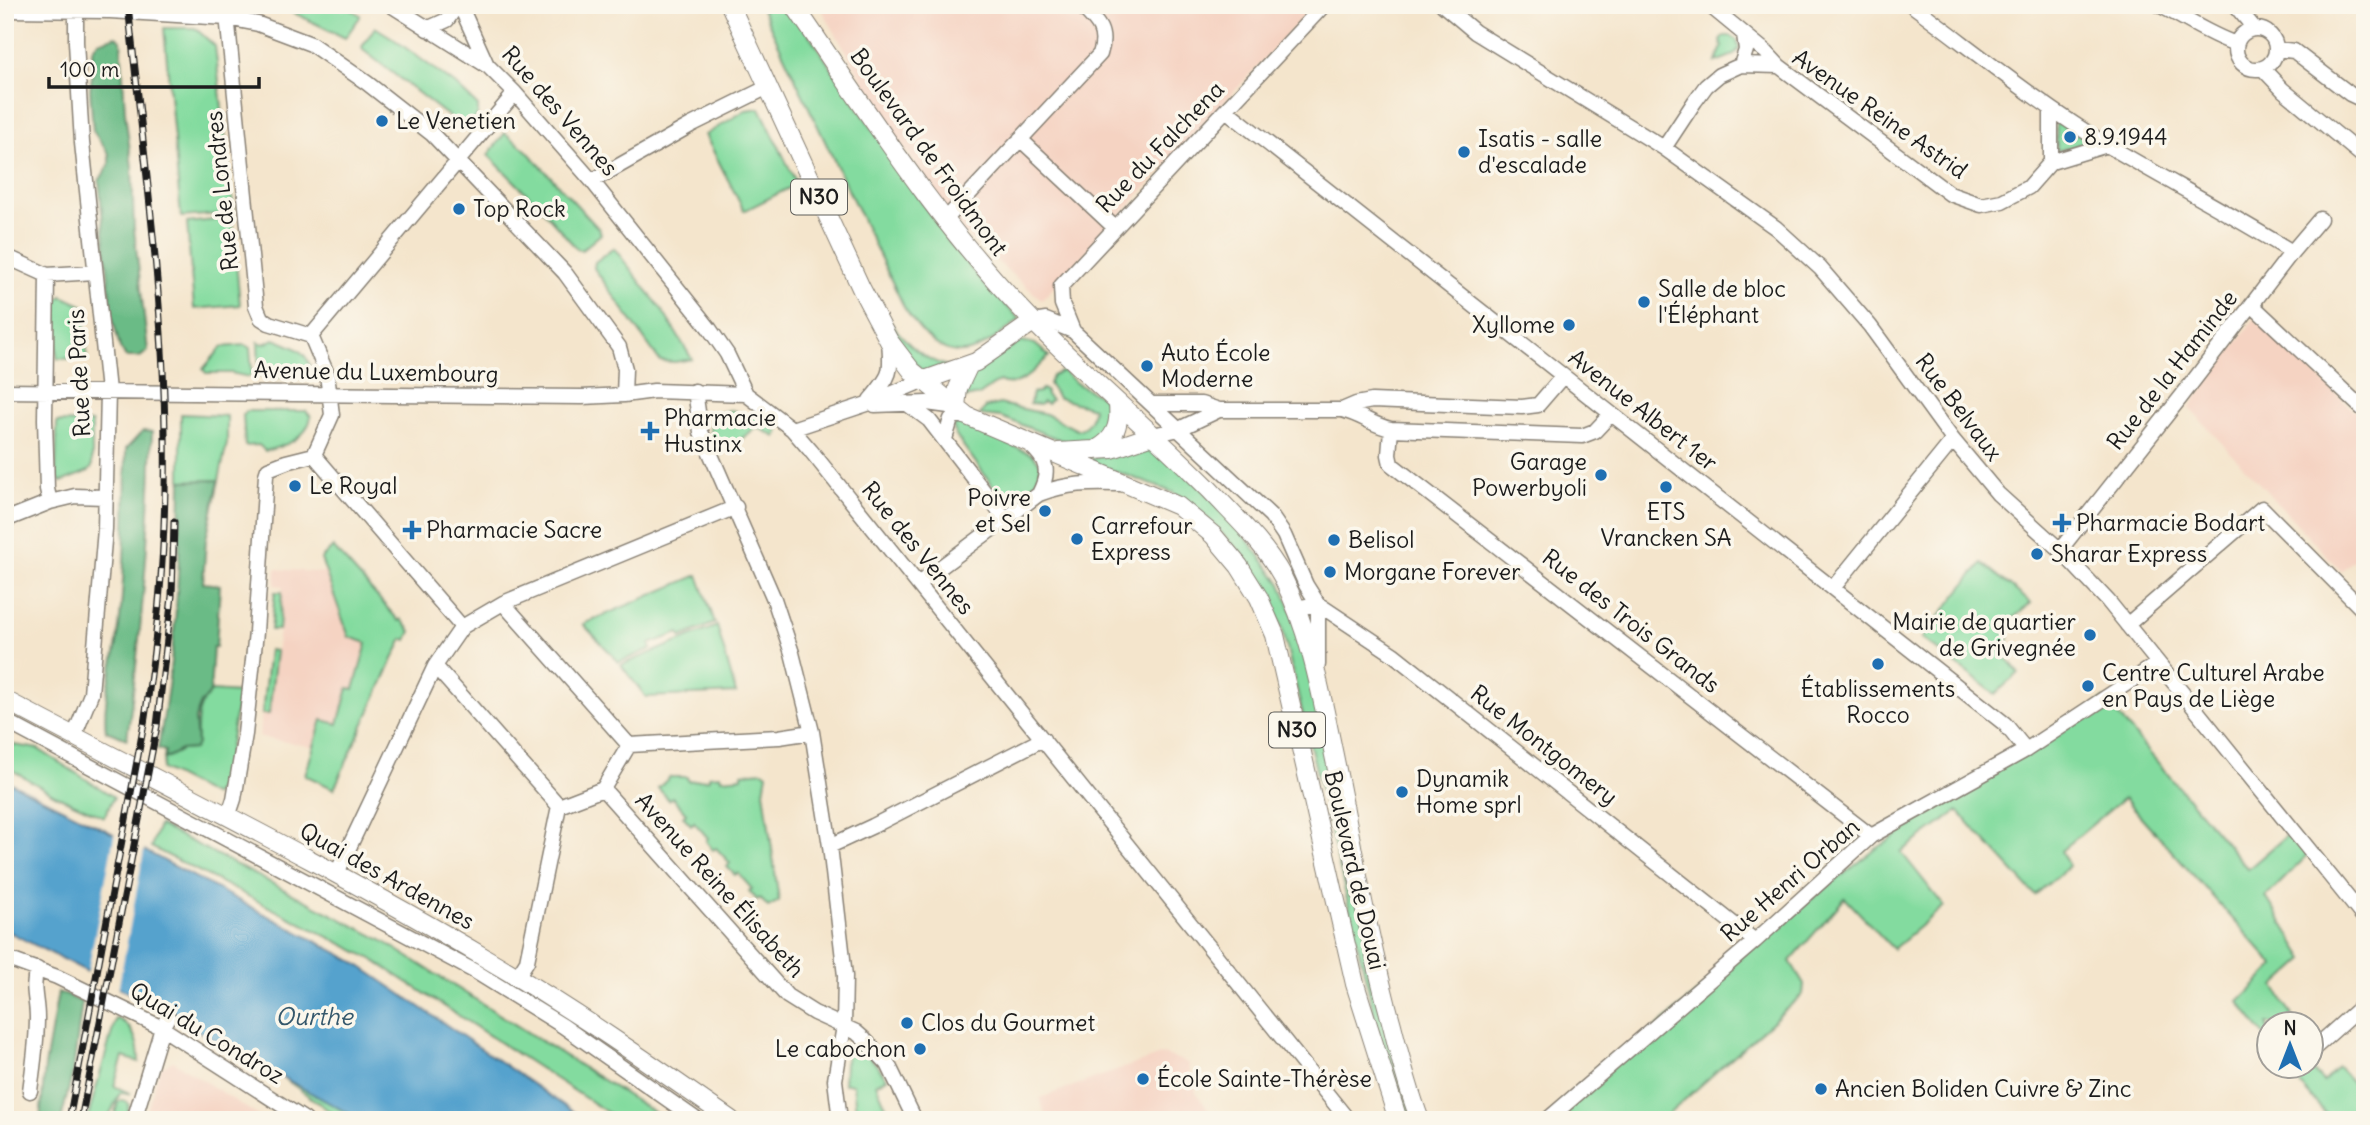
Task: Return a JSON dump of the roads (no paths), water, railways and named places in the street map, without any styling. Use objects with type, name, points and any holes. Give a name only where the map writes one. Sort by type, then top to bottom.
[{"type":"main road","name":"N30","points":[[730,5],[861,288],[889,341],[922,381]]},
{"type":"main road","name":"Boulevard de Froidmont","points":[[794,5],[944,221],[980,266],[1033,322]]},
{"type":"main road","points":[[922,381],[976,362],[1033,322]]},
{"type":"main road","name":"Boulevard de Douai","points":[[1033,322],[1251,532],[1281,574],[1296,608],[1318,677],[1380,980],[1409,1091],[1420,1120]]},
{"type":"main road","points":[[961,411],[958,388],[969,365]]},
{"type":"main road","name":"Boulevard de Douai","points":[[922,381],[961,411],[1178,506],[1213,534],[1239,566],[1259,598],[1275,635],[1356,984],[1398,1120]]},
{"type":"main road","points":[[1094,451],[1113,438],[1119,416],[1118,405]]},
{"type":"main road","points":[[1048,451],[1112,449],[1153,435]]},
{"type":"main road","name":"Quai des Ardennes","points":[[5,700],[229,817],[517,977],[644,1059],[731,1120]]},
{"type":"street","points":[[391,5],[487,65]]},
{"type":"street","points":[[426,29],[447,20],[458,5]]},
{"type":"street","name":"Rue des Vennes","points":[[458,5],[487,65],[592,181],[709,328],[727,354],[746,394],[792,429],[1341,1117]]},
{"type":"street","points":[[944,221],[1100,54],[1104,43],[1102,32],[1097,21],[1080,5]]},
{"type":"street","name":"Rue du Falchena","points":[[1073,331],[1062,304],[1061,286],[1324,5]]},
{"type":"street","name":"Rue Belvaux","points":[[1443,5],[1475,32],[1664,148],[1776,228],[1821,268],[1870,326],[1952,440],[1998,494],[2060,550],[2108,601],[2365,919]]},
{"type":"street","points":[[1709,5],[1779,66]]},
{"type":"street","points":[[1912,5],[2051,109],[2107,145],[2292,251]]},
{"type":"street","points":[[2159,5],[2189,19],[2218,38],[2236,44]]},
{"type":"street","points":[[2235,5],[2254,28]]},
{"type":"street","name":"Rue de Paris","points":[[74,736],[91,694],[105,529],[108,391],[82,143],[76,8]]},
{"type":"street","points":[[5,9],[226,12],[311,44],[368,83],[432,134],[565,273],[619,347],[625,369],[624,395]]},
{"type":"street","name":"Rue de Londres","points":[[226,12],[257,306],[261,318],[269,323],[311,336]]},
{"type":"street","points":[[2254,28],[2265,30],[2274,38],[2277,49],[2275,57],[2263,69],[2251,69],[2241,62],[2236,54],[2239,38],[2254,28]]},
{"type":"street","points":[[1664,148],[1706,86],[1719,75],[1741,65],[1746,50],[1744,34]]},
{"type":"street","points":[[2277,49],[2294,51],[2350,94],[2365,102]]},
{"type":"street","name":"Avenue Reine Astrid","points":[[1741,65],[1779,66],[1950,194],[1980,205],[2015,195],[2029,187],[2051,162]]},
{"type":"street","points":[[2263,69],[2283,90],[2365,158]]},
{"type":"street","points":[[592,181],[691,125],[768,87]]},
{"type":"street","points":[[314,455],[332,415],[327,374],[311,336],[515,93]]},
{"type":"street","points":[[2051,109],[2051,162],[2107,145]]},
{"type":"street","name":"Avenue Albert 1er","points":[[1227,111],[2005,724],[2026,750]]},
{"type":"street","points":[[1020,139],[1114,227]]},
{"type":"street","name":"Rue de la Haminde","points":[[2060,550],[2292,251],[2320,219]]},
{"type":"street","points":[[5,256],[47,275],[95,272]]},
{"type":"street","points":[[47,275],[45,391],[47,489],[50,502]]},
{"type":"street","points":[[2252,305],[2365,411]]},
{"type":"street","points":[[1033,322],[1046,320],[1073,331]]},
{"type":"street","name":"Boulevard de Douai","points":[[1073,331],[1271,516],[1284,535],[1306,585],[1318,604],[1318,677]]},
{"type":"street","points":[[867,404],[889,376],[889,341]]},
{"type":"street","points":[[1342,410],[1372,401],[1522,407],[1538,405],[1563,376]]},
{"type":"street","points":[[792,429],[867,404],[922,381]]},
{"type":"street","name":"Avenue du Luxembourg","points":[[5,391],[624,395],[654,391],[695,391],[746,394]]},
{"type":"street","points":[[695,391],[701,432],[774,599],[792,653],[812,732],[830,846],[845,975],[844,1026],[835,1080],[840,1120]]},
{"type":"street","points":[[867,404],[884,406],[906,403],[961,411]]},
{"type":"street","points":[[906,403],[924,414],[1006,520]]},
{"type":"street","points":[[1153,404],[1201,404],[1219,410],[1342,410],[1359,414],[1383,428],[1391,429],[1582,436],[1595,431],[1611,414]]},
{"type":"street","points":[[1153,435],[1179,429],[1219,410]]},
{"type":"street","points":[[945,439],[947,424],[961,411]]},
{"type":"street","name":"Rue des Trois Grands","points":[[1391,429],[1391,464],[1871,836]]},
{"type":"street","points":[[1833,588],[1909,497],[1952,440]]},
{"type":"street","points":[[918,584],[1039,494],[1047,480],[1047,467],[1039,453],[1027,442]]},
{"type":"street","points":[[229,817],[245,734],[256,632],[266,475],[268,469],[314,455]]},
{"type":"street","points":[[314,455],[462,627]]},
{"type":"street","name":"Boulevard de Douai","points":[[1039,494],[1081,483],[1130,485]]},
{"type":"street","points":[[5,520],[50,502],[75,496],[104,497]]},
{"type":"street","points":[[336,875],[435,666],[462,627],[503,603],[736,507]]},
{"type":"street","points":[[2127,625],[2262,508],[2365,612]]},
{"type":"street","points":[[503,603],[629,745],[779,737],[812,732]]},
{"type":"street","points":[[1296,608],[1318,604]]},
{"type":"street","name":"Rue Montgomery","points":[[1318,604],[1393,654],[1755,941]]},
{"type":"street","name":"Rue Henri Orban","points":[[1547,1120],[1755,941],[1871,836],[2026,750],[2158,663]]},
{"type":"street","points":[[435,666],[559,806],[527,961],[517,977]]},
{"type":"street","name":"Quai des Ardennes","points":[[5,721],[475,972],[563,1026],[697,1120]]},
{"type":"street","points":[[830,846],[1042,739]]},
{"type":"street","name":"Avenue Reine Élisabeth","points":[[559,806],[603,789],[629,745]]},
{"type":"street","name":"Avenue Reine Élisabeth","points":[[603,789],[787,996],[814,1013],[856,1032],[888,1064],[915,1120]]},
{"type":"street","name":"Quai du Condroz","points":[[5,958],[37,968],[165,1022],[305,1120]]},
{"type":"street","points":[[30,1091],[36,1044],[36,998],[33,984],[37,968]]},
{"type":"street","points":[[2324,1040],[2365,1003]]},
{"type":"street","points":[[134,1120],[165,1022]]},
{"type":"water","name":"Ourthe","points":[[5,780],[104,829],[353,961],[585,1120],[360,1120],[133,995],[5,930]]},
{"type":"railway","points":[[69,1120],[144,724],[158,616],[163,543],[165,433],[160,326],[128,5]]},
{"type":"railway","points":[[81,1120],[157,726],[172,596],[174,522]]},
{"type":"place","name":"Le Venetien","points":[[382,121]]},
{"type":"place","name":"8.9.1944","points":[[2070,137]]},
{"type":"place","name":"Isatis - salle d'escalade","points":[[1464,152]]},
{"type":"place","name":"Top Rock","points":[[459,209]]},
{"type":"place","name":"Salle de bloc l'Éléphant","points":[[1644,302]]},
{"type":"place","name":"Xyllome","points":[[1569,325]]},
{"type":"place","name":"Auto École Moderne","points":[[1147,366]]},
{"type":"place","name":"Pharmacie Hustinx","points":[[650,431]]},
{"type":"place","name":"Garage Powerbyoli","points":[[1601,475]]},
{"type":"place","name":"Le Royal","points":[[295,486]]},
{"type":"place","name":"ETS Vrancken SA","points":[[1666,487]]},
{"type":"place","name":"Poivre et Sel","points":[[1045,511]]},
{"type":"place","name":"Pharmacie Bodart","points":[[2062,523]]},
{"type":"place","name":"Pharmacie Sacre","points":[[412,530]]},
{"type":"place","name":"Carrefour Express","points":[[1077,539]]},
{"type":"place","name":"Belisol","points":[[1334,540]]},
{"type":"place","name":"Sharar Express","points":[[2037,554]]},
{"type":"place","name":"Morgane Forever","points":[[1330,572]]},
{"type":"place","name":"Mairie de quartier de Grivegnée","points":[[2090,635]]},
{"type":"place","name":"Établissements Rocco","points":[[1878,664]]},
{"type":"place","name":"Centre Culturel Arabe en Pays de Liège","points":[[2088,686]]},
{"type":"place","name":"Dynamik Home sprl","points":[[1402,792]]},
{"type":"place","name":"Clos du Gourmet","points":[[907,1023]]},
{"type":"place","name":"Le cabochon","points":[[920,1049]]},
{"type":"place","name":"École Sainte-Thérèse","points":[[1143,1079]]},
{"type":"place","name":"Ancien Boliden Cuivre & Zinc","points":[[1821,1089]]}]
